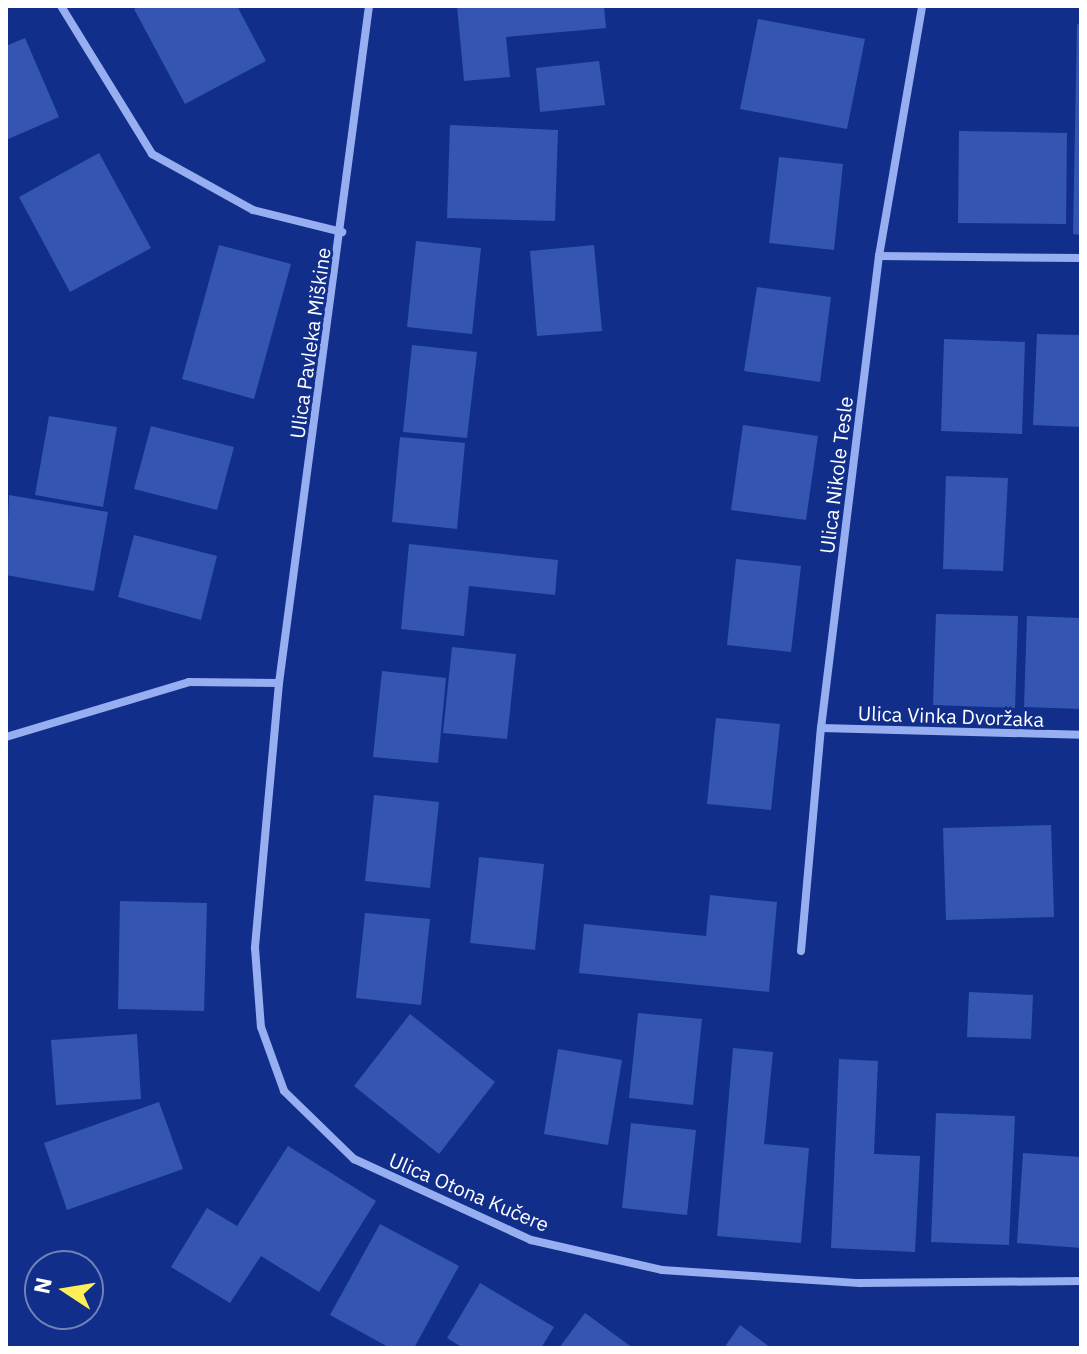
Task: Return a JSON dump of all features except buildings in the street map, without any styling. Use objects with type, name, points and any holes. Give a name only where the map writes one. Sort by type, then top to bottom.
[{"type":"street","points":[[61,6],[152,154],[253,210],[342,232]]},
{"type":"street","name":"Ulica Pavleka Miškine","points":[[279,683],[342,232],[369,6]]},
{"type":"street","name":"Ulica Nikole Tesle","points":[[801,951],[821,728],[879,256],[922,6]]},
{"type":"street","points":[[879,256],[1081,258]]},
{"type":"street","points":[[6,737],[189,682],[279,683]]},
{"type":"street","name":"Ulica Otona Kučere","points":[[279,683],[255,948],[261,1027],[284,1091],[354,1159],[531,1240],[662,1270],[860,1283],[1081,1281]]},
{"type":"street","name":"Ulica Vinka Dvoržaka","points":[[821,728],[1081,735]]}]
